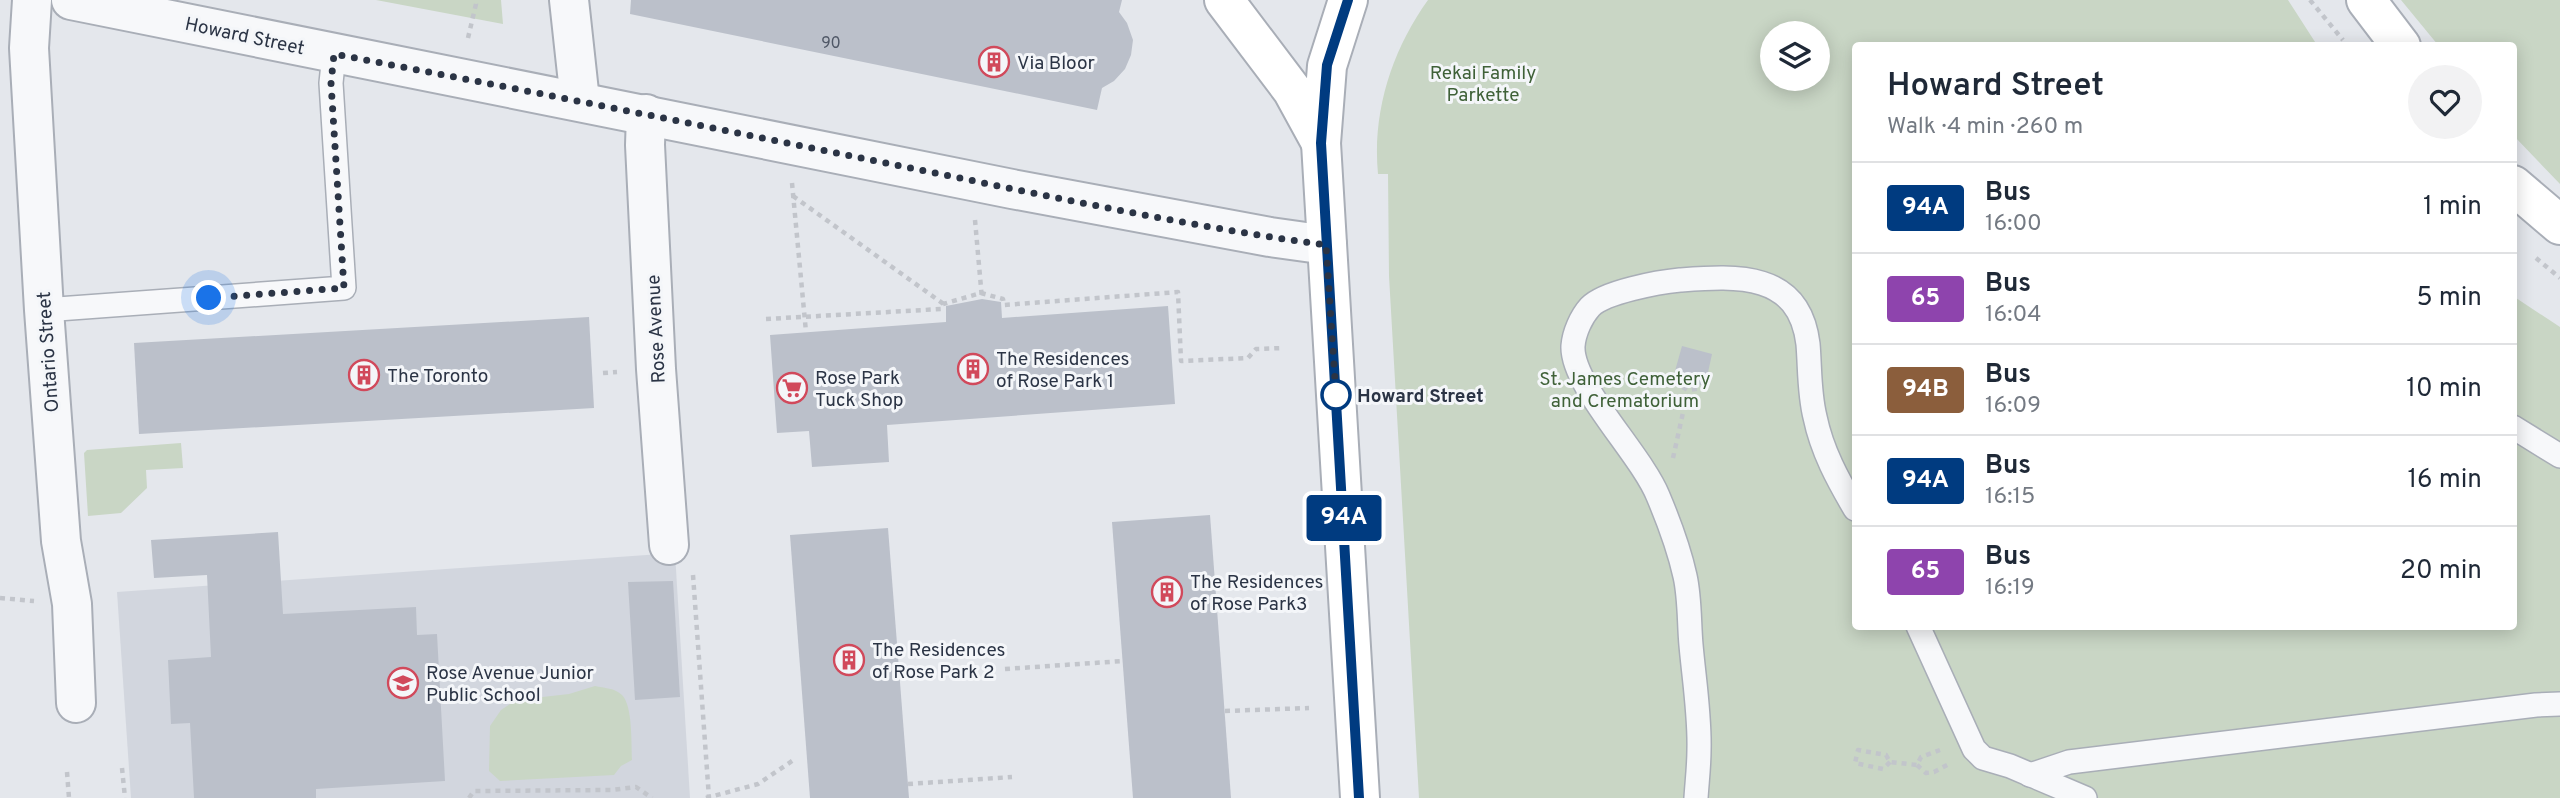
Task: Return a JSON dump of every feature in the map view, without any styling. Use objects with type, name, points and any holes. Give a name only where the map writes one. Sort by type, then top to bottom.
[{"type":"main road","points":[[1224,0],[1292,90],[1321,143]]},
{"type":"main road","points":[[1348,0],[1327,65],[1321,143],[1360,798]]},
{"type":"main road","points":[[2365,0],[2398,42]]},
{"type":"main road","points":[[2517,188],[2560,225]]},
{"type":"street","name":"Ontario Street","points":[[32,0],[29,48],[44,310],[61,541],[72,604],[76,703]]},
{"type":"street","name":"Howard Street","points":[[71,0],[210,14],[334,54],[1040,194],[1326,245]]},
{"type":"street","points":[[569,0],[580,102]]},
{"type":"street","name":"Rose Avenue","points":[[646,114],[645,145],[656,356],[681,557]]},
{"type":"lane","points":[[44,310],[344,288],[331,83],[334,54]]},
{"type":"lane","points":[[1696,798],[1699,749],[1686,578],[1673,534],[1656,492],[1638,459],[1593,397],[1575,365],[1573,345],[1580,322],[1591,306],[1608,296],[1669,281],[1730,276],[1756,280],[1778,289],[1793,303],[1802,319],[1815,418],[1829,463],[1852,504]]},
{"type":"lane","points":[[2517,429],[2560,456]]},
{"type":"lane","points":[[1920,630],[1969,750],[2085,798]]},
{"type":"lane","points":[[2031,775],[2069,762],[2560,704]]},
{"type":"path","points":[[468,38],[477,4],[475,0]]},
{"type":"path","points":[[2310,0],[2345,42]]},
{"type":"path","points":[[792,172],[806,332]]},
{"type":"path","points":[[793,196],[944,305]]},
{"type":"path","points":[[974,217],[981,296]]},
{"type":"path","points":[[766,319],[941,309],[944,305],[981,296],[1003,299],[1004,305],[1178,292],[1181,361],[1248,358],[1256,349],[1283,348]]},
{"type":"path","points":[[1674,382],[1688,390],[1703,388]]},
{"type":"path","points":[[1656,492],[1668,477],[1688,390]]},
{"type":"path","points":[[681,557],[708,798],[758,784],[795,759]]},
{"type":"path","points":[[0,598],[38,601]]},
{"type":"path","points":[[1005,669],[1123,661]]},
{"type":"path","points":[[1225,711],[1309,708]]},
{"type":"path","points":[[1917,765],[1921,757],[1938,750],[1955,747],[1969,750]]},
{"type":"path","points":[[1858,750],[1886,755],[1890,762],[1883,769],[1855,763],[1858,750]]},
{"type":"path","points":[[1890,762],[1917,765],[1926,774],[1961,758],[1969,750]]},
{"type":"path","points":[[122,768],[125,798]]},
{"type":"path","points":[[67,772],[69,798]]},
{"type":"path","points":[[908,784],[1012,777]]},
{"type":"path","points":[[468,798],[474,792],[612,790],[636,787],[652,798]]},
{"type":"shaded area","name":"Rose Avenue Junior Public School","points":[[675,553],[690,798],[131,798],[117,592]]},
{"type":"green space","points":[[376,0],[501,0],[503,24]]},
{"type":"green space","name":"St. James Cemetery and Crematorium","points":[[1428,0],[2288,0],[2315,42],[1852,42],[1852,630],[2517,630],[2517,299],[2560,327],[2560,798],[1419,798],[1389,276],[1388,174],[1378,174],[1377,151],[1382,105],[1395,61],[1415,19]]},
{"type":"green space","points":[[2401,0],[2560,0],[2560,184],[2517,139],[2517,42],[2436,42]]},
{"type":"green space","points":[[181,443],[183,468],[146,470],[147,488],[121,513],[88,516],[84,453],[87,450]]},
{"type":"green space","points":[[595,686],[622,695],[628,708],[632,760],[621,766],[614,775],[500,781],[489,771],[490,726],[501,710],[516,700],[569,694]]},
{"type":"building","name":"Via Bloor","points":[[631,0],[1122,0],[1119,12],[1127,23],[1133,40],[1125,69],[1114,81],[1102,88],[1097,110],[630,14]]},
{"type":"building","name":"The Residences of Rose Park 1","points":[[982,299],[1001,302],[1002,318],[1168,306],[1175,404],[887,425],[889,462],[812,467],[809,431],[777,433],[770,335],[946,322],[946,306]]},
{"type":"building","name":"The Toronto","points":[[589,317],[594,408],[139,434],[134,343]]},
{"type":"building","points":[[1682,346],[1712,354],[1705,386],[1673,378]]},
{"type":"building","name":"The Residences of Rose Park3","points":[[1210,515],[1231,798],[1133,798],[1112,522]]},
{"type":"building","name":"The Residences of Rose Park 2","points":[[888,528],[909,798],[810,798],[790,535]]},
{"type":"building","points":[[278,532],[283,614],[416,607],[417,635],[437,634],[445,781],[316,789],[316,798],[194,798],[190,723],[171,724],[168,660],[211,657],[207,575],[154,578],[151,540]]},
{"type":"building","points":[[673,581],[680,697],[635,700],[628,582]]},
{"type":"bus line","name":"94A","points":[[1348,0],[1327,65],[1321,143],[1359,798]]},
{"type":"place","name":"Via Bloor","points":[[994,62]]},
{"type":"place","name":"The Residences of Rose Park 1","points":[[973,369]]},
{"type":"place","name":"The Toronto","points":[[364,375]]},
{"type":"place","name":"Rose Park Tuck Shop","points":[[792,388]]},
{"type":"place","name":"Howard Street","points":[[1336,395]]},
{"type":"place","name":"The Residences of Rose Park3","points":[[1167,592]]},
{"type":"place","name":"The Residences of Rose Park 2","points":[[849,660]]},
{"type":"place","name":"Rose Avenue Junior Public School","points":[[403,683]]},
{"type":"route","points":[[209,298],[344,288],[331,83],[334,54],[1012,189],[1326,245],[1336,395]]},
{"type":"park label","name":"Rekai Family Parkette","points":[[1483,83]]}]
